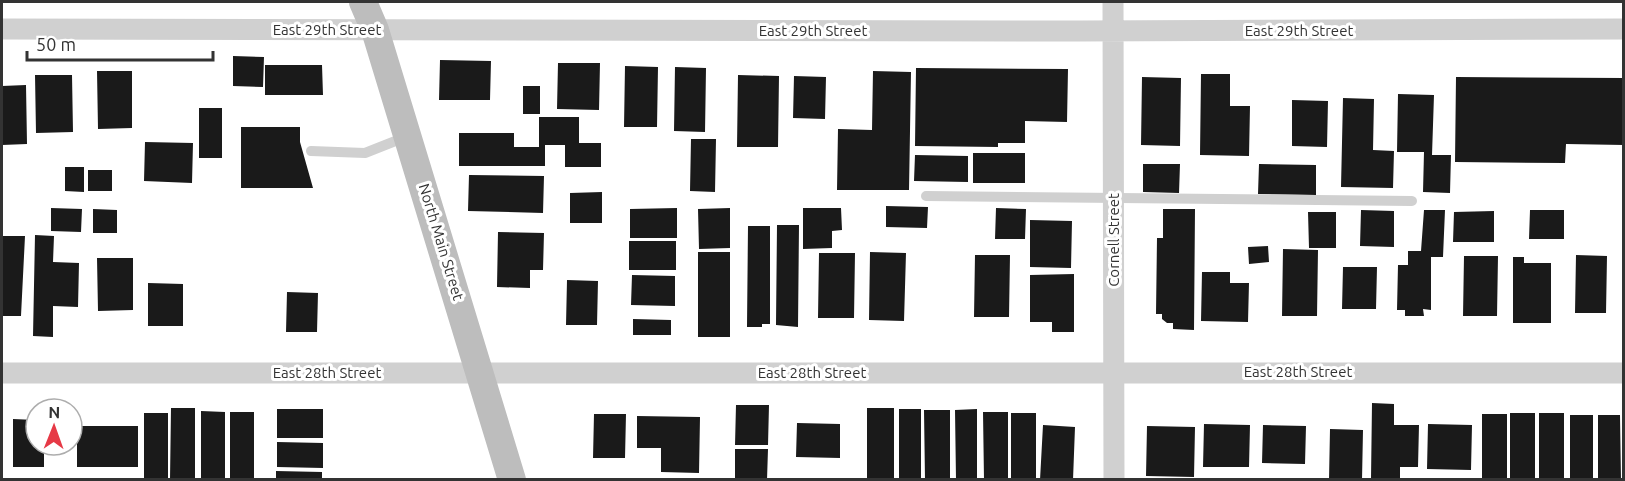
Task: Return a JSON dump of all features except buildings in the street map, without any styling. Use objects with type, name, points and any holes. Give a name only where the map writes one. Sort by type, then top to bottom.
[{"type":"main road","name":"North Main Street","points":[[367,10],[408,136],[512,480]]},
{"type":"street","name":"Cornell Street","points":[[1113,2],[1114,480]]},
{"type":"street","name":"East 29th Street","points":[[2,29],[367,10],[1114,31],[1623,29]]},
{"type":"street","name":"East 28th Street","points":[[2,373],[1623,373]]},
{"type":"lane","points":[[311,151],[365,153],[408,136]]},
{"type":"lane","points":[[926,196],[1412,201]]}]
